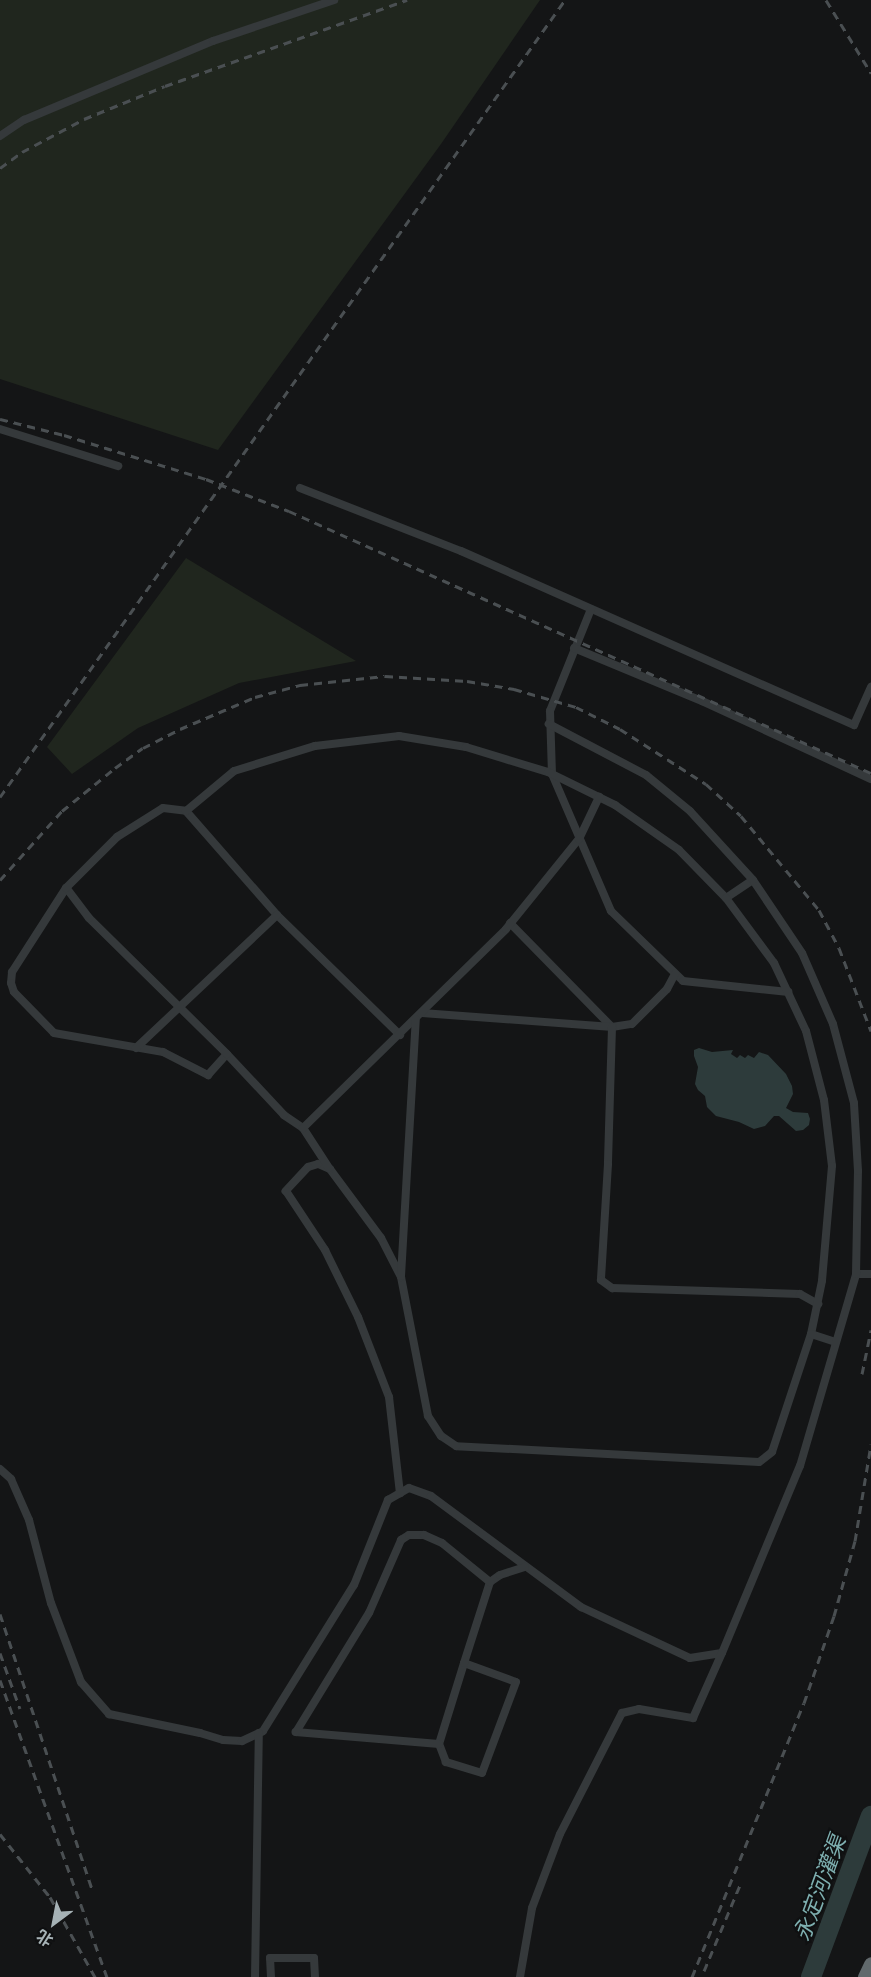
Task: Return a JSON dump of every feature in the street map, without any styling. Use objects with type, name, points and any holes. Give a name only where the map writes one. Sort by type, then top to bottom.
[{"type":"highway","points":[[865,1977],[871,1964]]},
{"type":"street","points":[[0,136],[24,120],[213,41],[334,0]]},
{"type":"street","points":[[0,429],[118,466]]},
{"type":"street","points":[[300,488],[461,551],[854,725],[871,687]]},
{"type":"street","points":[[591,609],[550,711],[552,774],[611,911],[683,981],[788,992]]},
{"type":"street","points":[[574,648],[702,701],[871,779]]},
{"type":"street","points":[[520,1977],[532,1908],[560,1834],[622,1713],[639,1709],[693,1718],[800,1466],[856,1274],[858,1171],[854,1103],[833,1024],[802,953],[753,880],[690,811],[646,775],[549,724]]},
{"type":"street","points":[[186,811],[234,771],[315,746],[399,736],[466,747],[552,774],[599,797],[615,805],[679,849],[726,898],[774,963],[806,1031],[824,1100],[832,1166],[818,1304],[811,1334],[772,1452],[759,1462],[456,1446],[441,1436],[428,1416],[401,1277],[419,1016]]},
{"type":"street","points":[[303,1128],[400,1035],[510,923],[579,839],[599,797]]},
{"type":"street","points":[[227,1054],[208,1075],[164,1052],[54,1033],[14,992],[11,983],[12,972],[66,888],[117,837],[163,808],[186,811],[277,915],[400,1035]]},
{"type":"street","points":[[726,898],[753,880]]},
{"type":"street","points":[[66,888],[89,918],[227,1054],[284,1115],[303,1128],[381,1238],[401,1277]]},
{"type":"street","points":[[136,1047],[277,915]]},
{"type":"street","points":[[510,923],[612,1027],[608,1164],[601,1280],[612,1288],[800,1294],[818,1304]]},
{"type":"street","points":[[419,1016],[612,1027],[632,1024],[667,989],[675,974]]},
{"type":"street","points":[[330,1169],[318,1164],[308,1167],[286,1191],[325,1250],[358,1317],[385,1387],[400,1493]]},
{"type":"street","points":[[856,1274],[871,1274]]},
{"type":"street","points":[[811,1334],[835,1342]]},
{"type":"street","points":[[0,1469],[11,1479],[29,1520],[51,1603],[81,1682],[109,1714],[223,1740],[242,1741],[263,1731],[354,1585],[388,1500],[410,1488],[431,1496],[580,1607],[690,1658],[722,1653]]},
{"type":"street","points":[[439,1744],[296,1732],[369,1613],[401,1540],[409,1535],[424,1535],[442,1543],[490,1582]]},
{"type":"street","points":[[464,1663],[516,1682],[482,1773],[446,1762],[439,1744],[464,1663],[490,1582],[500,1575],[525,1567]]},
{"type":"street","points":[[255,1977],[259,1734]]},
{"type":"street","points":[[271,1977],[270,1958],[314,1958],[315,1977]]},
{"type":"shaded area","points":[[0,0],[540,0],[441,144],[218,450],[0,379]]},
{"type":"shaded area","points":[[186,558],[356,661],[239,683],[138,728],[72,774],[47,747]]},
{"type":"shaded area","points":[[699,1048],[712,1052],[733,1050],[731,1054],[737,1058],[740,1055],[745,1058],[748,1055],[754,1058],[759,1052],[768,1055],[786,1074],[792,1086],[793,1094],[786,1108],[793,1112],[808,1113],[809,1125],[803,1130],[796,1131],[779,1116],[774,1116],[765,1126],[754,1129],[716,1116],[707,1107],[705,1096],[695,1084],[698,1067],[694,1050]]},
{"type":"waterway","name":"永定河灌渠","points":[[811,1977],[871,1816]]},
{"type":"railway","points":[[0,168],[22,152],[84,119],[165,86],[407,0]]},
{"type":"railway","points":[[0,797],[565,0]]},
{"type":"railway","points":[[826,0],[871,73]]},
{"type":"railway","points":[[0,419],[64,435],[206,479],[289,511],[871,773]]},
{"type":"railway","points":[[0,880],[62,811],[115,768],[143,748],[180,729],[255,697],[300,685],[385,676],[467,681],[514,689],[576,707],[620,729],[706,784],[741,816],[819,910],[839,948],[871,1031]]},
{"type":"railway","points":[[862,1374],[871,1330]]},
{"type":"railway","points":[[692,1977],[804,1703],[834,1616],[855,1541],[871,1444]]},
{"type":"railway","points":[[0,1614],[92,1889]]},
{"type":"railway","points":[[0,1653],[20,1709]]},
{"type":"railway","points":[[0,1680],[107,1977]]},
{"type":"railway","points":[[0,1834],[50,1897],[95,1977]]},
{"type":"railway","points":[[704,1971],[740,1885]]}]
